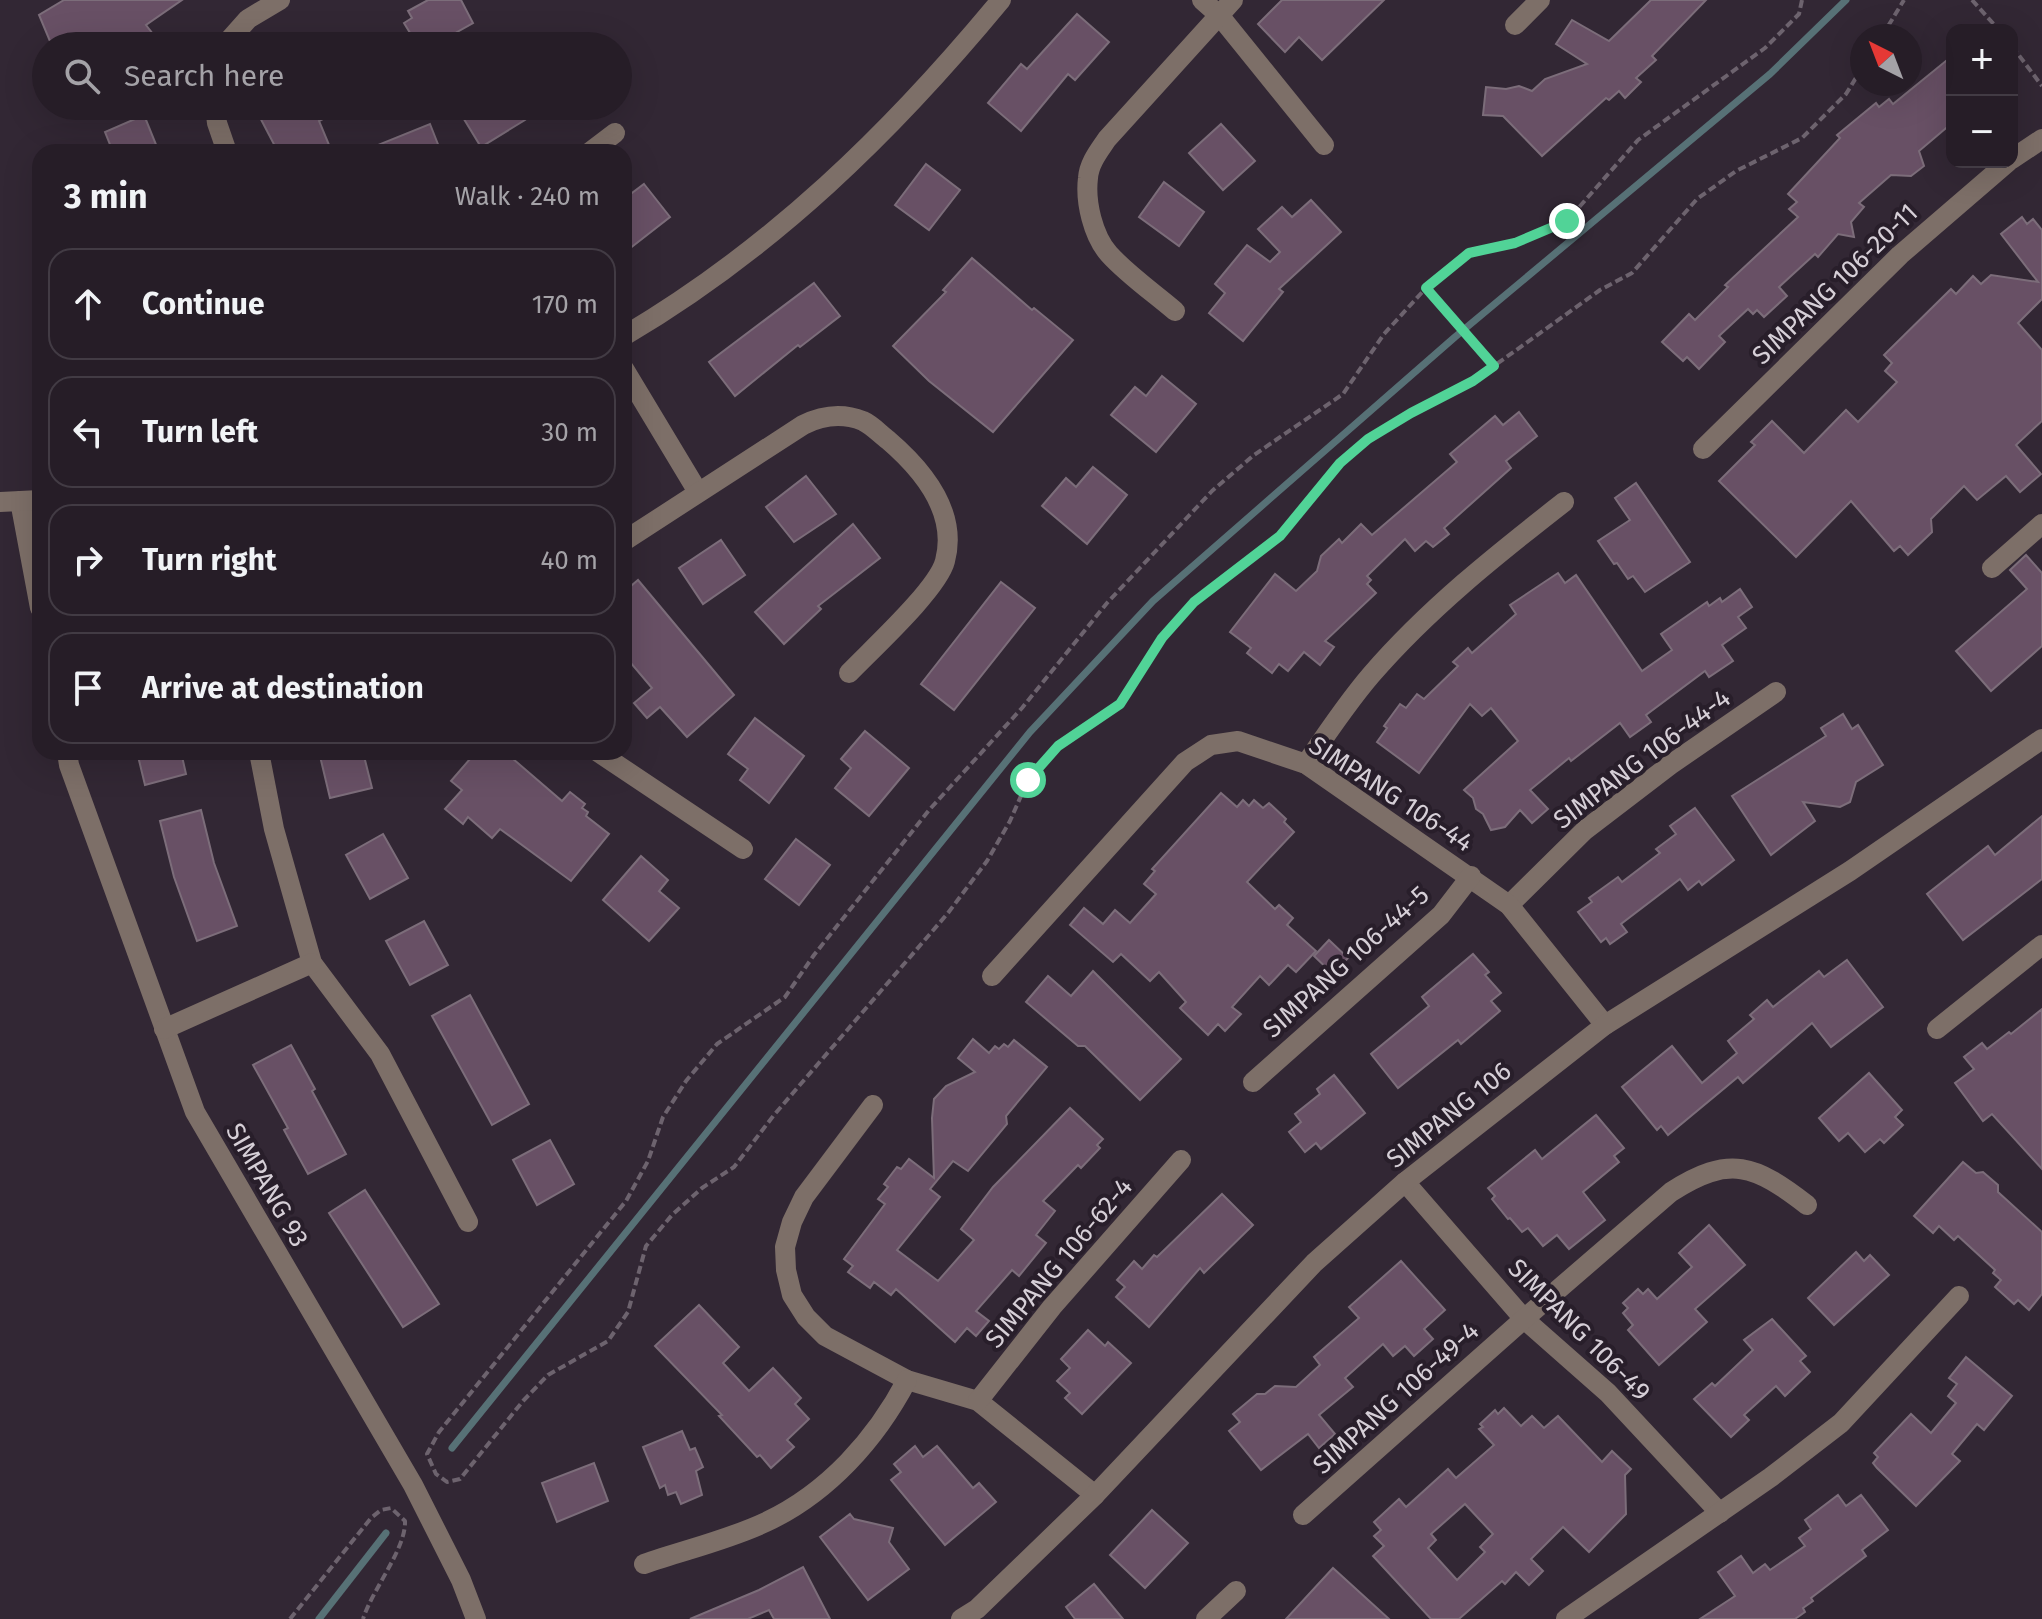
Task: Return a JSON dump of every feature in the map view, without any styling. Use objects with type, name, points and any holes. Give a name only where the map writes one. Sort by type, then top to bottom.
[{"type":"street","points":[[236,32],[248,19],[280,0]]},
{"type":"street","points":[[632,331],[716,278],[837,178],[942,72],[1001,0]]},
{"type":"street","points":[[1202,0],[1226,7],[1324,145]]},
{"type":"street","points":[[1515,25],[1540,0]]},
{"type":"street","points":[[1175,311],[1109,254],[1098,237],[1092,218],[1088,177],[1095,156],[1107,139],[1226,7]]},
{"type":"street","points":[[217,120],[224,144]]},
{"type":"street","points":[[601,144],[615,133]]},
{"type":"street","name":"SIMPANG 106-20-11","points":[[2018,155],[2042,139]]},
{"type":"street","name":"SIMPANG 106-20-11","points":[[1703,449],[1900,255],[2001,168]]},
{"type":"street","points":[[632,382],[698,492]]},
{"type":"street","points":[[632,536],[816,418],[833,416],[865,422],[903,453],[917,469],[944,512],[948,529],[944,565],[933,585],[849,673]]},
{"type":"street","points":[[20,501],[32,565]]},
{"type":"street","points":[[1306,764],[1336,719],[1411,632],[1480,568],[1564,502]]},
{"type":"street","points":[[1992,568],[2042,524]]},
{"type":"street","name":"SIMPANG 106-44-4","points":[[1509,905],[1585,830],[1670,765],[1776,692]]},
{"type":"street","name":"SIMPANG 106","points":[[974,1616],[1095,1495],[1314,1263],[1405,1182],[1605,1025],[1863,863],[2042,739]]},
{"type":"street","name":"SIMPANG 106-44","points":[[992,976],[1171,776],[1198,752],[1223,742],[1238,741],[1306,764],[1509,905],[1605,1025]]},
{"type":"street","name":"SIMPANG 93","points":[[70,760],[195,1112],[413,1485],[461,1580],[476,1619]]},
{"type":"street","points":[[261,760],[274,829],[312,963],[380,1054],[468,1222]]},
{"type":"street","points":[[610,760],[743,849]]},
{"type":"street","name":"SIMPANG 106-44-5","points":[[1253,1082],[1441,915],[1471,876]]},
{"type":"street","points":[[1937,1029],[2042,945]]},
{"type":"street","points":[[164,1029],[312,963]]},
{"type":"street","points":[[873,1105],[804,1197],[792,1222],[785,1247],[792,1295],[806,1317],[825,1336],[907,1380],[978,1401],[1095,1495]]},
{"type":"street","name":"SIMPANG 106-62-4","points":[[978,1401],[1052,1307],[1181,1160]]},
{"type":"street","name":"SIMPANG 106-49-4","points":[[1303,1515],[1671,1192],[1699,1176],[1728,1169],[1745,1169],[1762,1174],[1807,1205]]},
{"type":"street","name":"SIMPANG 106-49","points":[[1405,1182],[1524,1319],[1608,1393],[1720,1513]]},
{"type":"street","points":[[1566,1619],[1771,1477],[1841,1423],[1959,1296]]},
{"type":"street","points":[[644,1564],[764,1523],[805,1499],[849,1462],[871,1438],[893,1408],[907,1380]]},
{"type":"street","points":[[1206,1619],[1236,1591]]},
{"type":"path","points":[[1802,0],[1799,14],[1765,48],[1638,140],[1567,221],[1515,243],[1469,253],[1426,288],[1384,334],[1343,394],[1254,455],[1212,491],[1128,580],[1022,708],[930,809],[814,955],[785,997],[717,1044],[686,1081],[663,1117],[648,1161],[626,1201],[439,1432],[427,1454],[436,1474],[447,1482],[460,1479],[548,1375],[608,1341],[628,1312],[646,1246],[672,1215],[702,1188],[734,1167],[784,1103],[948,913],[987,861],[1010,821],[1028,780],[1058,746],[1120,704],[1162,638],[1194,602],[1280,536],[1340,463],[1368,439],[1473,381],[1600,290],[1632,273],[1697,199],[1736,171],[1802,138],[1850,88]]},
{"type":"path","points":[[1889,24],[1904,0]]},
{"type":"path","points":[[1972,0],[1994,24]]},
{"type":"path","points":[[2018,54],[2042,86]]},
{"type":"path","points":[[1426,288],[1494,366]]},
{"type":"path","points":[[290,1619],[371,1518],[381,1510],[391,1508],[405,1521],[405,1532],[399,1550],[369,1601],[363,1619]]},
{"type":"building","points":[[64,0],[182,0],[146,25],[151,32],[46,32],[39,15]]},
{"type":"building","points":[[428,0],[461,0],[473,23],[457,32],[409,32],[404,23],[412,18],[408,11]]},
{"type":"building","points":[[1282,0],[1384,0],[1322,60],[1299,37],[1285,52],[1258,24]]},
{"type":"building","points":[[1651,0],[1706,0],[1652,56],[1656,60],[1636,78],[1641,82],[1625,98],[1619,91],[1609,100],[1606,98],[1542,156],[1503,116],[1483,115],[1486,87],[1506,89],[1519,86],[1532,91],[1545,79],[1587,64],[1556,44],[1572,20],[1609,41]]},
{"type":"building","points":[[1077,14],[1109,42],[1075,80],[1068,74],[1021,131],[988,103],[1021,64],[1027,69]]},
{"type":"building","points":[[1946,61],[1946,128],[1919,151],[1924,166],[1911,176],[1891,175],[1859,203],[1864,207],[1851,222],[1854,237],[1838,234],[1818,257],[1815,254],[1779,287],[1787,296],[1764,317],[1757,310],[1753,314],[1748,309],[1719,336],[1725,342],[1699,369],[1687,357],[1683,361],[1662,342],[1689,314],[1695,320],[1728,287],[1725,285],[1798,217],[1789,209],[1797,202],[1788,194],[1840,138],[1837,135],[1876,103],[1879,107],[1889,99],[1893,104],[1903,96],[1922,96],[1922,80]]},
{"type":"building","points":[[133,120],[146,120],[156,144],[110,144],[105,132]]},
{"type":"building","points":[[261,120],[321,120],[329,144],[274,144]]},
{"type":"building","points":[[465,120],[525,120],[486,144],[479,144]]},
{"type":"building","points":[[430,124],[438,144],[380,144]]},
{"type":"building","points":[[1221,124],[1255,161],[1223,190],[1189,153]]},
{"type":"building","points":[[926,164],[960,190],[929,230],[895,205]]},
{"type":"building","points":[[1164,182],[1204,212],[1179,246],[1139,217]]},
{"type":"building","points":[[644,184],[670,217],[632,247],[632,193]]},
{"type":"building","points":[[1311,200],[1341,232],[1279,289],[1283,292],[1243,341],[1209,313],[1225,293],[1215,284],[1247,245],[1270,262],[1280,252],[1258,229],[1282,207],[1292,217]]},
{"type":"building","points":[[2022,217],[2027,224],[2033,219],[2042,230],[2042,299],[2018,323],[2042,350],[2042,421],[2016,445],[2041,474],[2020,492],[2006,476],[1977,500],[1964,486],[1931,519],[1932,532],[1908,555],[1900,546],[1894,551],[1851,501],[1796,557],[1719,481],[1755,445],[1751,442],[1772,421],[1804,453],[1846,410],[1858,422],[1897,382],[1885,371],[1892,363],[1884,355],[1951,289],[1956,294],[1973,276],[1981,284],[1991,275],[2038,282],[2001,234]]},
{"type":"building","points":[[972,258],[1032,310],[1034,308],[1073,340],[993,432],[929,381],[893,346],[946,292],[943,290]]},
{"type":"building","points":[[814,283],[840,316],[735,396],[709,362]]},
{"type":"building","points":[[1162,376],[1196,404],[1156,452],[1111,415],[1135,387],[1146,396]]},
{"type":"building","points":[[1519,412],[1537,436],[1506,461],[1511,468],[1444,528],[1449,534],[1433,547],[1426,541],[1415,551],[1405,539],[1367,576],[1371,580],[1367,584],[1376,593],[1325,641],[1334,647],[1320,665],[1304,652],[1288,671],[1279,664],[1272,673],[1247,653],[1251,648],[1230,632],[1275,574],[1296,591],[1317,571],[1321,556],[1339,539],[1342,543],[1361,524],[1372,535],[1457,462],[1450,454],[1495,416],[1503,425]]},
{"type":"building","points":[[1093,467],[1127,495],[1087,544],[1042,506],[1066,478],[1076,487]]},
{"type":"building","points":[[806,476],[836,514],[794,542],[766,507]]},
{"type":"building","points":[[1636,483],[1690,562],[1645,592],[1633,576],[1628,579],[1617,563],[1614,564],[1598,541],[1630,520],[1615,498]]},
{"type":"building","points":[[853,524],[880,558],[818,606],[821,609],[784,644],[755,612]]},
{"type":"building","points":[[721,540],[745,575],[703,604],[679,568]]},
{"type":"building","points":[[2026,555],[2042,573],[2042,646],[1991,691],[1956,651],[2027,589],[2010,570]]},
{"type":"building","points":[[1558,573],[1565,583],[1576,575],[1642,671],[1672,650],[1661,634],[1707,602],[1709,606],[1720,598],[1722,602],[1740,589],[1752,607],[1738,617],[1746,628],[1722,645],[1733,661],[1709,677],[1705,671],[1646,715],[1651,722],[1630,737],[1620,723],[1571,761],[1569,758],[1530,790],[1548,809],[1532,823],[1520,810],[1505,827],[1491,830],[1483,814],[1476,809],[1473,798],[1464,790],[1518,741],[1491,708],[1482,716],[1470,704],[1419,773],[1377,742],[1400,704],[1406,708],[1417,694],[1424,699],[1458,666],[1453,662],[1468,648],[1472,653],[1516,614],[1510,605]]},
{"type":"building","points":[[638,580],[734,695],[687,737],[660,707],[647,718],[634,703],[652,688],[632,664],[632,585]]},
{"type":"building","points":[[1001,582],[1035,608],[954,710],[921,684]]},
{"type":"building","points":[[1843,714],[1852,729],[1858,725],[1883,765],[1856,782],[1850,802],[1840,807],[1803,802],[1815,821],[1771,855],[1732,796],[1826,736],[1821,728]]},
{"type":"building","points":[[755,718],[804,756],[769,803],[740,780],[748,769],[728,754]]},
{"type":"building","points":[[865,731],[909,768],[869,816],[835,788],[851,768],[841,759]]},
{"type":"building","points":[[139,760],[183,760],[186,774],[145,785]]},
{"type":"building","points":[[321,760],[365,760],[372,788],[330,798]]},
{"type":"building","points":[[469,760],[514,760],[562,801],[570,792],[585,804],[582,808],[588,812],[586,816],[609,834],[571,881],[500,829],[492,838],[468,817],[463,824],[445,809],[462,790],[451,781]]},
{"type":"building","points":[[1221,793],[1237,807],[1243,800],[1249,806],[1254,800],[1263,808],[1269,803],[1286,819],[1284,822],[1294,832],[1247,882],[1275,909],[1279,905],[1293,918],[1287,925],[1316,951],[1296,972],[1288,965],[1269,985],[1260,976],[1232,1007],[1241,1014],[1225,1031],[1218,1024],[1208,1035],[1180,1008],[1186,1002],[1159,972],[1150,981],[1121,954],[1113,962],[1070,925],[1084,908],[1103,924],[1115,910],[1130,923],[1156,894],[1144,884],[1155,871],[1152,869]]},
{"type":"building","points":[[1695,808],[1734,860],[1702,885],[1699,881],[1688,890],[1680,879],[1621,924],[1627,932],[1610,944],[1606,938],[1601,942],[1578,912],[1592,902],[1589,898],[1618,877],[1622,882],[1660,853],[1656,849],[1676,834],[1670,826]]},
{"type":"building","points":[[201,810],[214,863],[237,926],[197,941],[174,877],[160,821]]},
{"type":"building","points":[[2042,816],[2042,879],[1963,940],[1927,894],[1988,846],[1995,855]]},
{"type":"building","points":[[383,834],[408,878],[370,899],[346,855]]},
{"type":"building","points":[[796,839],[830,865],[799,905],[765,879]]},
{"type":"building","points":[[641,856],[668,880],[659,891],[679,908],[649,941],[603,900]]},
{"type":"building","points":[[424,921],[448,965],[410,985],[386,941]]},
{"type":"building","points":[[1329,940],[1348,958],[1333,974],[1314,956]]},
{"type":"building","points":[[1473,954],[1489,972],[1485,975],[1501,993],[1491,1001],[1500,1011],[1461,1044],[1458,1040],[1398,1088],[1371,1054],[1429,1006],[1422,997]]},
{"type":"building","points":[[1847,960],[1883,1007],[1831,1047],[1812,1023],[1743,1083],[1738,1077],[1668,1135],[1661,1126],[1657,1130],[1622,1087],[1672,1046],[1702,1083],[1737,1053],[1728,1041],[1754,1019],[1750,1015],[1767,1000],[1773,1007],[1819,971],[1824,977]]},
{"type":"building","points":[[1093,971],[1181,1059],[1140,1100],[1085,1046],[1078,1046],[1026,1002],[1048,976],[1071,996]]},
{"type":"building","points":[[470,995],[529,1104],[492,1125],[432,1016]]},
{"type":"building","points":[[2042,1009],[2042,1169],[1992,1114],[1983,1121],[1955,1083],[1974,1069],[1964,1057],[1982,1043],[1987,1049]]},
{"type":"building","points":[[973,1039],[989,1053],[995,1046],[999,1049],[1004,1044],[1008,1047],[1014,1040],[1047,1067],[1006,1116],[1007,1124],[968,1171],[953,1161],[930,1189],[940,1197],[897,1250],[938,1281],[974,1240],[961,1229],[993,1187],[1070,1108],[1103,1139],[1097,1145],[1100,1148],[1081,1168],[1078,1165],[1043,1201],[1055,1211],[1036,1235],[1046,1243],[1019,1276],[1012,1270],[976,1311],[989,1321],[976,1336],[967,1328],[955,1342],[896,1289],[891,1295],[874,1282],[870,1288],[848,1272],[853,1266],[844,1259],[885,1204],[878,1199],[888,1187],[884,1184],[897,1167],[901,1169],[909,1159],[934,1178],[934,1099],[946,1086],[975,1072],[958,1058]]},
{"type":"building","points":[[291,1045],[346,1154],[308,1174],[284,1130],[288,1128],[253,1065]]},
{"type":"building","points":[[1869,1073],[1902,1110],[1895,1117],[1903,1125],[1884,1143],[1880,1139],[1865,1152],[1848,1133],[1839,1141],[1819,1118]]},
{"type":"building","points":[[1334,1075],[1365,1113],[1321,1149],[1316,1143],[1305,1152],[1289,1132],[1301,1122],[1295,1114],[1320,1094],[1317,1089]]},
{"type":"building","points":[[1596,1115],[1624,1148],[1614,1156],[1619,1162],[1583,1192],[1605,1220],[1569,1249],[1557,1235],[1543,1246],[1528,1228],[1522,1232],[1508,1219],[1492,1199],[1495,1196],[1488,1188],[1535,1150],[1542,1159]]},
{"type":"building","points":[[550,1140],[574,1184],[537,1205],[513,1160]]},
{"type":"building","points":[[1963,1162],[1976,1173],[1983,1172],[1998,1185],[1998,1192],[2042,1232],[2042,1294],[2029,1310],[2018,1300],[2014,1304],[1995,1287],[2001,1280],[1993,1273],[1995,1270],[1958,1236],[1954,1240],[1939,1226],[1933,1233],[1914,1216]]},
{"type":"building","points":[[365,1190],[439,1304],[403,1327],[329,1213]]},
{"type":"building","points":[[1222,1194],[1253,1225],[1204,1273],[1200,1268],[1149,1327],[1116,1297],[1125,1287],[1117,1280],[1134,1261],[1142,1269],[1154,1255],[1157,1257]]},
{"type":"building","points":[[1709,1225],[1745,1265],[1695,1309],[1707,1322],[1659,1365],[1628,1330],[1633,1325],[1623,1313],[1628,1308],[1623,1303],[1638,1289],[1643,1294],[1648,1289],[1657,1299],[1692,1267],[1679,1253]]},
{"type":"building","points":[[1856,1252],[1864,1261],[1870,1255],[1889,1275],[1834,1325],[1808,1298]]},
{"type":"building","points":[[1401,1261],[1445,1310],[1424,1329],[1433,1339],[1414,1356],[1405,1346],[1393,1356],[1383,1344],[1345,1378],[1353,1387],[1319,1415],[1335,1434],[1319,1448],[1308,1434],[1261,1470],[1229,1431],[1240,1422],[1233,1414],[1257,1394],[1265,1394],[1275,1386],[1296,1387],[1320,1365],[1314,1357],[1359,1318],[1349,1307]]},
{"type":"building","points":[[699,1305],[739,1347],[723,1363],[749,1391],[773,1368],[801,1398],[795,1404],[809,1419],[787,1440],[794,1447],[771,1468],[760,1455],[757,1457],[719,1416],[722,1415],[655,1346]]},
{"type":"building","points":[[1772,1319],[1806,1356],[1800,1361],[1810,1372],[1785,1396],[1776,1386],[1744,1415],[1749,1420],[1731,1437],[1694,1399],[1712,1383],[1715,1386],[1753,1350],[1744,1340]]},
{"type":"building","points":[[1088,1330],[1105,1346],[1108,1342],[1131,1363],[1082,1414],[1065,1398],[1070,1393],[1057,1381],[1070,1368],[1061,1359]]},
{"type":"building","points":[[1966,1357],[2012,1396],[1984,1430],[1977,1424],[1952,1454],[1960,1461],[1916,1506],[1873,1463],[1878,1457],[1874,1453],[1911,1414],[1931,1433],[1956,1403],[1948,1396],[1957,1384],[1949,1378]]},
{"type":"building","points":[[1504,1408],[1521,1426],[1532,1416],[1544,1428],[1558,1416],[1602,1462],[1612,1451],[1631,1469],[1625,1475],[1626,1514],[1589,1552],[1563,1527],[1531,1559],[1543,1571],[1529,1585],[1516,1572],[1459,1619],[1431,1619],[1373,1556],[1384,1546],[1374,1536],[1381,1530],[1374,1522],[1399,1499],[1406,1507],[1448,1469],[1456,1478],[1494,1445],[1479,1429],[1483,1427],[1480,1424],[1495,1410],[1498,1414]],"holes":[[[1465,1504],[1493,1534],[1480,1547],[1485,1552],[1457,1580],[1428,1548],[1436,1540],[1431,1534]]]},
{"type":"building","points":[[682,1431],[690,1450],[695,1448],[703,1467],[696,1471],[702,1495],[681,1504],[676,1492],[668,1495],[665,1485],[660,1488],[643,1447]]},
{"type":"building","points":[[915,1446],[923,1457],[937,1446],[973,1488],[979,1483],[996,1502],[945,1545],[891,1480],[901,1472],[894,1464]]},
{"type":"building","points":[[594,1463],[608,1501],[557,1522],[542,1483]]},
{"type":"building","points":[[1838,1495],[1846,1506],[1861,1495],[1888,1530],[1862,1550],[1866,1556],[1811,1598],[1813,1601],[1803,1608],[1805,1612],[1795,1619],[1700,1619],[1735,1596],[1718,1572],[1741,1556],[1753,1573],[1765,1564],[1770,1570],[1805,1546],[1799,1538],[1811,1529],[1805,1520]]},
{"type":"building","points":[[1152,1510],[1188,1543],[1145,1588],[1110,1555]]},
{"type":"building","points":[[850,1514],[854,1519],[893,1528],[889,1542],[909,1569],[868,1600],[820,1537]]},
{"type":"building","points":[[803,1567],[830,1619],[774,1619],[769,1610],[748,1619],[690,1619],[759,1590]]},
{"type":"building","points":[[1333,1568],[1389,1619],[1286,1619]]},
{"type":"building","points":[[1094,1584],[1123,1619],[1075,1619],[1066,1607]]},
{"type":"waterway","points":[[452,1448],[1030,732],[1153,601],[1455,337],[1770,74],[1846,0]]},
{"type":"waterway","points":[[319,1619],[386,1533]]},
{"type":"route","points":[[1028,780],[1058,746],[1120,704],[1162,638],[1194,602],[1280,536],[1340,463],[1368,439],[1473,381],[1494,366],[1426,288],[1469,253],[1515,243],[1567,221]]}]
